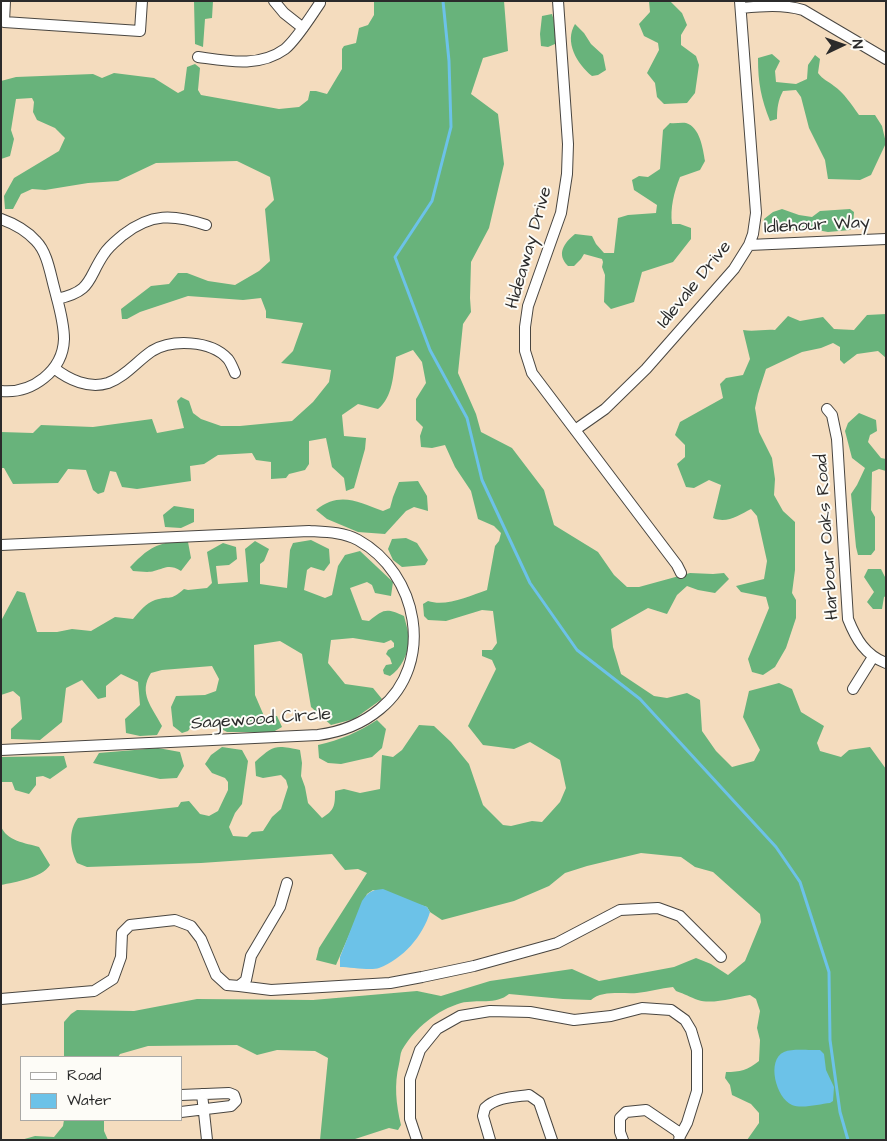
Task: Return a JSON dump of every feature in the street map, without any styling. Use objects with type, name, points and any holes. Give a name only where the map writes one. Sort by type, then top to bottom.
[{"type":"street","points":[[5,1],[4,22],[140,31],[142,1]]},
{"type":"street","points":[[274,1],[284,13],[303,28]]},
{"type":"street","name":"Hideaway Drive","points":[[558,1],[568,144],[567,174],[561,213],[528,306],[525,327],[525,352],[532,373],[677,565],[681,573]]},
{"type":"street","points":[[198,58],[240,62],[259,61],[285,49],[303,28],[320,2]]},
{"type":"street","points":[[741,5],[770,5],[803,10],[886,59]]},
{"type":"street","name":"Idlevale Drive","points":[[575,430],[605,409],[646,369],[734,269],[749,245],[756,214],[741,5]]},
{"type":"street","points":[[57,299],[80,292],[89,283],[102,256],[110,245],[135,226],[150,219],[168,217],[187,219],[206,225]]},
{"type":"street","points":[[1,219],[17,225],[38,242],[47,259],[63,322],[64,340],[62,353],[54,368],[37,384],[13,392],[1,391]]},
{"type":"street","name":"Idlehour Way","points":[[749,245],[886,238]]},
{"type":"street","points":[[54,368],[64,376],[85,384],[107,383],[117,378],[153,351],[168,345],[182,343],[202,345],[216,350],[228,359],[235,373]]},
{"type":"street","name":"Harbour Oaks Road","points":[[828,409],[832,415],[837,439],[848,619],[854,636],[863,648],[873,657],[886,663]]},
{"type":"street","name":"Sagewood Circle","points":[[1,546],[309,531],[341,534],[357,540],[381,556],[397,576],[410,602],[414,630],[407,670],[396,690],[382,708],[364,720],[336,732],[318,735],[1,750]]},
{"type":"street","points":[[853,689],[873,657]]},
{"type":"street","points":[[240,986],[246,980],[250,956],[280,907],[287,883]]},
{"type":"street","points":[[1,999],[94,992],[113,979],[121,957],[122,933],[130,925],[176,920],[191,926],[201,939],[216,975],[227,986],[271,990],[390,983],[474,966],[557,943],[620,910],[658,908],[680,916],[721,957]]},
{"type":"street","points":[[417,1140],[410,1119],[410,1079],[420,1050],[437,1029],[460,1016],[490,1011],[530,1012],[581,1020],[611,1016],[642,1008],[671,1010],[684,1020],[691,1030],[697,1050],[696,1091],[687,1123],[679,1138]]},
{"type":"street","points":[[202,1094],[207,1140]]},
{"type":"street","points":[[182,1095],[229,1094],[234,1095],[236,1101],[231,1106],[182,1112]]},
{"type":"street","points":[[490,1140],[483,1116],[485,1108],[491,1102],[509,1097],[529,1095],[539,1102],[552,1140]]},
{"type":"street","points":[[623,1140],[620,1132],[620,1118],[626,1112],[646,1110],[677,1131],[679,1138]]},
{"type":"green space","points":[[194,1],[213,1],[212,18],[205,19],[203,47],[195,44]]},
{"type":"green space","points":[[374,1],[504,1],[508,51],[483,58],[471,94],[498,114],[504,164],[489,228],[471,262],[471,312],[463,324],[458,373],[476,414],[481,432],[512,448],[544,490],[554,525],[598,552],[614,575],[627,587],[639,587],[690,573],[724,573],[729,579],[715,593],[687,586],[677,595],[667,614],[648,608],[611,629],[613,647],[621,674],[654,696],[667,698],[687,693],[700,700],[702,731],[716,751],[732,767],[754,761],[760,750],[743,717],[749,691],[779,683],[792,689],[801,712],[824,726],[817,743],[820,751],[841,757],[849,750],[870,747],[886,769],[886,1140],[747,1140],[759,1123],[759,1113],[751,1104],[732,1095],[730,1085],[725,1078],[726,1072],[744,1070],[759,1061],[760,1040],[757,1028],[760,1011],[756,999],[750,995],[710,1002],[698,1000],[676,991],[673,987],[637,993],[613,993],[601,995],[591,1000],[509,994],[492,1001],[461,1003],[443,1010],[413,1034],[401,1052],[396,1087],[401,1125],[398,1130],[389,1128],[352,1140],[320,1140],[328,1058],[315,1051],[277,1050],[257,1055],[237,1045],[148,1046],[119,1056],[64,1056],[64,1022],[77,1010],[134,1011],[197,999],[313,1000],[417,991],[441,996],[490,981],[572,969],[599,981],[674,967],[696,958],[711,964],[728,975],[745,961],[761,922],[760,914],[713,872],[695,867],[681,857],[641,853],[565,873],[549,886],[514,901],[442,920],[430,912],[427,907],[373,890],[367,894],[336,965],[316,960],[319,948],[367,873],[358,869],[345,870],[332,854],[201,863],[87,867],[77,863],[71,834],[78,818],[178,807],[181,802],[189,801],[200,814],[209,816],[218,811],[228,790],[228,782],[225,778],[212,773],[205,764],[211,755],[222,747],[242,750],[248,761],[242,804],[235,813],[229,827],[233,836],[247,837],[252,832],[263,831],[272,817],[281,809],[288,787],[286,780],[281,775],[263,778],[256,776],[255,762],[271,749],[285,747],[300,750],[301,776],[308,803],[322,818],[333,807],[335,791],[344,789],[360,793],[380,789],[382,755],[393,757],[402,750],[419,725],[434,726],[451,742],[469,764],[483,805],[503,825],[511,826],[532,821],[542,822],[560,802],[566,788],[560,760],[530,742],[514,749],[483,745],[468,726],[496,669],[492,660],[482,656],[482,650],[492,650],[497,643],[493,611],[482,610],[446,621],[428,620],[424,616],[423,604],[428,601],[450,602],[487,590],[495,546],[499,541],[501,533],[494,526],[478,519],[471,491],[455,467],[445,445],[432,448],[421,447],[420,436],[423,427],[416,420],[416,399],[426,383],[422,362],[413,350],[396,357],[393,378],[387,398],[378,409],[358,404],[342,415],[344,436],[366,438],[365,449],[354,488],[346,491],[344,478],[332,467],[326,438],[309,441],[309,464],[305,470],[289,474],[286,478],[271,479],[271,462],[256,460],[252,453],[218,455],[204,464],[190,466],[191,481],[137,489],[122,487],[116,472],[110,471],[104,492],[98,494],[93,490],[86,470],[68,469],[58,483],[13,484],[4,468],[1,468],[1,432],[33,433],[41,425],[93,427],[152,419],[157,433],[184,428],[177,401],[181,397],[189,401],[193,413],[201,419],[221,426],[292,421],[313,402],[329,382],[331,370],[281,363],[293,351],[303,323],[266,318],[266,311],[261,298],[243,300],[188,296],[140,312],[127,319],[122,319],[121,309],[151,286],[169,284],[178,273],[187,273],[208,281],[235,285],[259,271],[270,261],[265,209],[274,200],[270,177],[237,161],[156,163],[118,181],[88,183],[45,190],[32,189],[21,194],[13,209],[5,209],[4,196],[14,178],[59,151],[65,138],[55,128],[37,120],[33,112],[34,102],[32,98],[16,99],[11,130],[14,139],[10,156],[1,159],[1,81],[16,77],[93,74],[102,78],[114,73],[154,78],[178,93],[184,90],[187,67],[195,64],[200,68],[198,90],[201,95],[279,109],[299,107],[308,100],[310,91],[327,94],[342,69],[342,49],[344,46],[356,43],[359,28],[368,25],[374,15]]},
{"type":"green space","points":[[649,1],[670,1],[682,13],[687,25],[681,35],[681,45],[696,56],[699,65],[695,93],[687,103],[664,104],[657,97],[655,83],[647,73],[659,50],[658,43],[644,36],[639,24],[650,12]]},
{"type":"green space","points":[[552,14],[555,24],[555,44],[548,47],[541,46],[542,16]]},
{"type":"green space","points":[[575,24],[591,44],[603,55],[606,70],[598,75],[592,76],[577,59],[571,38]]},
{"type":"green space","points":[[772,54],[780,61],[775,71],[776,82],[796,84],[807,79],[808,65],[815,55],[820,59],[818,73],[848,99],[859,115],[875,115],[882,126],[886,143],[871,175],[860,180],[828,179],[825,160],[809,128],[801,97],[796,90],[783,91],[778,105],[777,119],[770,121],[761,90],[758,58]]},
{"type":"green space","points":[[670,123],[686,123],[695,129],[702,145],[705,161],[700,170],[680,177],[673,200],[672,224],[680,224],[691,228],[691,239],[673,262],[642,272],[634,302],[611,309],[604,302],[605,275],[602,259],[584,254],[574,266],[568,266],[562,257],[563,249],[575,234],[592,236],[604,253],[614,253],[618,218],[628,215],[656,213],[657,205],[634,190],[632,180],[639,176],[648,177],[660,169],[663,130]]},
{"type":"green space","points":[[782,209],[812,217],[820,211],[850,209],[854,212],[853,226],[850,230],[828,232],[801,227],[776,234],[766,231],[764,219],[773,212]]},
{"type":"green space","points":[[886,314],[886,358],[878,351],[857,354],[844,364],[840,360],[840,347],[833,343],[802,352],[766,369],[755,408],[759,432],[772,458],[775,479],[774,495],[783,511],[795,522],[795,570],[792,593],[796,600],[796,618],[786,648],[775,667],[763,675],[752,672],[748,659],[769,608],[766,597],[741,592],[736,586],[764,579],[767,561],[757,516],[751,509],[728,519],[718,520],[713,518],[721,485],[709,480],[694,488],[686,487],[677,464],[685,457],[685,445],[675,435],[680,422],[723,398],[720,384],[726,378],[743,375],[750,359],[743,330],[775,330],[788,316],[800,321],[823,317],[834,329],[854,330],[867,315]]},
{"type":"green space","points":[[859,413],[876,420],[877,431],[870,435],[868,442],[881,458],[886,459],[886,471],[879,469],[872,472],[871,510],[875,517],[875,550],[871,555],[858,555],[856,547],[851,494],[865,468],[852,458],[845,431],[848,423]]},
{"type":"green space","points":[[418,481],[427,496],[428,511],[414,507],[406,511],[385,534],[358,532],[327,519],[316,510],[333,501],[349,500],[383,511],[390,508],[399,482]]},
{"type":"green space","points":[[174,506],[194,509],[194,522],[181,528],[165,527],[163,515]]},
{"type":"green space","points":[[406,538],[417,543],[428,560],[425,565],[402,567],[393,560],[388,549],[392,539]]},
{"type":"green space","points":[[311,540],[329,549],[330,563],[324,571],[311,567],[307,570],[304,590],[325,598],[332,595],[338,566],[345,555],[360,551],[393,582],[391,596],[375,593],[372,585],[367,582],[350,588],[362,620],[369,621],[382,612],[389,611],[404,616],[407,628],[409,641],[407,651],[401,665],[390,676],[384,674],[383,670],[386,665],[392,664],[386,654],[388,650],[394,647],[394,643],[391,640],[384,643],[353,638],[331,640],[328,663],[345,684],[373,688],[382,699],[354,719],[331,725],[311,707],[302,654],[280,641],[254,645],[255,695],[264,716],[277,716],[282,727],[273,732],[227,732],[214,725],[195,722],[188,731],[182,733],[173,726],[171,707],[176,696],[205,695],[216,691],[219,679],[212,666],[162,670],[151,673],[147,680],[146,694],[162,726],[157,735],[140,736],[126,733],[125,719],[140,705],[138,682],[121,674],[106,686],[106,697],[98,699],[82,680],[66,688],[62,722],[40,740],[11,739],[11,729],[22,719],[20,697],[13,691],[1,695],[1,621],[17,591],[25,593],[37,632],[57,632],[72,629],[91,631],[115,617],[133,619],[152,601],[172,597],[184,589],[207,588],[212,583],[207,552],[223,543],[236,547],[237,559],[229,565],[216,566],[218,584],[248,582],[245,549],[255,541],[269,549],[264,561],[260,564],[260,584],[287,588],[290,550],[293,543]]},
{"type":"green space","points":[[173,541],[188,542],[191,558],[181,571],[170,567],[149,572],[133,571],[130,567],[149,550]]},
{"type":"green space","points":[[868,569],[881,569],[886,579],[886,596],[884,597],[882,609],[873,609],[867,602],[874,592],[864,577]]},
{"type":"green space","points":[[377,720],[386,729],[382,748],[372,757],[341,764],[328,763],[319,758],[318,745],[349,735]]},
{"type":"green space","points":[[158,748],[180,752],[184,766],[177,778],[160,779],[93,763],[99,753]]},
{"type":"green space","points":[[64,756],[67,767],[50,779],[43,776],[36,777],[36,785],[29,794],[15,790],[12,782],[1,782],[1,757]]},
{"type":"green space","points":[[1,826],[7,835],[12,838],[39,847],[50,865],[41,873],[28,879],[1,885]]},
{"type":"green space","points":[[64,1121],[104,1121],[104,1131],[108,1140],[21,1140],[35,1136],[54,1137],[63,1126]]},
{"type":"water","points":[[383,889],[427,907],[430,912],[427,921],[411,946],[388,964],[375,969],[340,967],[340,957],[362,901],[371,892]]},
{"type":"water","points":[[820,1050],[824,1054],[826,1070],[834,1087],[833,1101],[806,1106],[792,1105],[781,1095],[775,1079],[775,1063],[784,1052]]},
{"type":"waterway","points":[[443,1],[449,61],[451,127],[432,201],[395,257],[430,350],[467,418],[482,480],[530,583],[577,650],[640,699],[776,847],[800,882],[829,972],[830,1040],[840,1112],[848,1140]]}]
